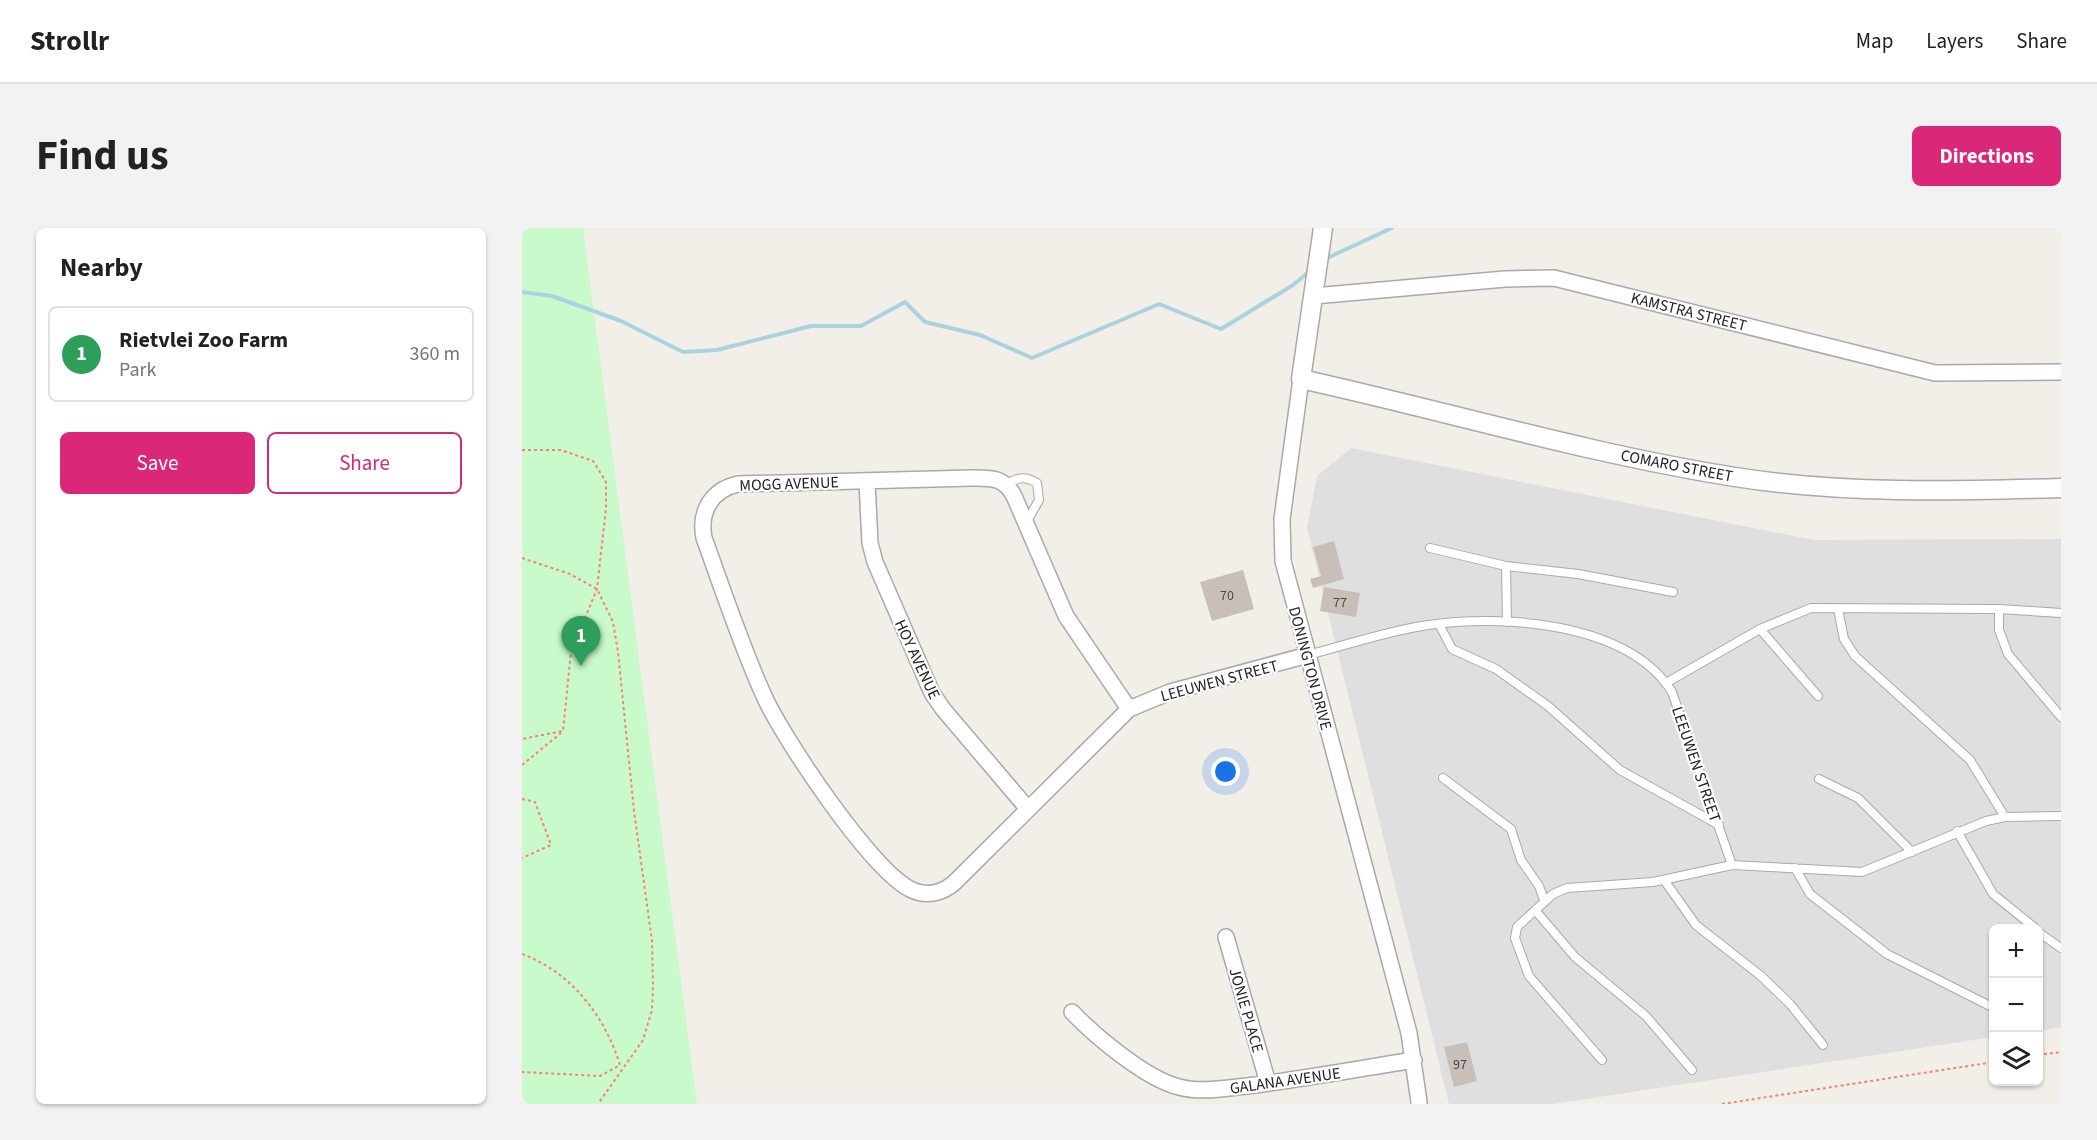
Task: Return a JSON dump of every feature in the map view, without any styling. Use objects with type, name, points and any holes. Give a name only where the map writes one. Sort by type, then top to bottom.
[{"type":"street","name":"DONINGTON DRIVE","points":[[1323,228],[1281,540],[1285,571],[1386,945],[1414,1060],[1419,1102]]},
{"type":"street","name":"KAMSTRA STREET","points":[[1315,291],[1554,278],[1927,371],[1953,374],[2061,372]]},
{"type":"street","name":"COMARO STREET","points":[[1301,379],[1648,461],[1736,477],[1878,490],[2061,488]]},
{"type":"street","name":"MOGG AVENUE","points":[[954,883],[943,891],[927,894],[908,888],[877,859],[836,811],[763,695],[704,538],[702,521],[707,505],[717,494],[731,485],[767,482],[992,478],[1007,484]]},
{"type":"street","name":"HOY AVENUE","points":[[867,482],[870,543],[875,562],[932,693],[943,710],[1028,809]]},
{"type":"street","points":[[1007,484],[1065,616],[1129,709]]},
{"type":"street","name":"LEEUWEN STREET","points":[[954,883],[1129,709],[1170,692],[1308,656]]},
{"type":"street","name":"JONIE PLACE","points":[[1226,937],[1268,1083]]},
{"type":"street","name":"GALANA AVENUE","points":[[1072,1011],[1095,1036],[1159,1078],[1179,1087],[1211,1090],[1414,1060]]},
{"type":"lane","points":[[1007,484],[1018,478],[1027,478],[1036,483],[1039,500],[1026,524]]},
{"type":"lane","points":[[1430,548],[1506,566],[1578,574],[1673,592]]},
{"type":"lane","points":[[1506,566],[1507,622]]},
{"type":"lane","points":[[1666,683],[1760,629],[1811,608],[1998,609],[2061,613]]},
{"type":"lane","points":[[1838,609],[1844,639],[1855,656],[1970,760],[2005,817]]},
{"type":"lane","points":[[1998,609],[1999,630],[2008,654],[2061,717]]},
{"type":"lane","name":"LEEUWEN STREET","points":[[1308,656],[1400,630],[1439,624],[1507,622],[1568,631],[1621,648],[1646,663],[1666,683],[1675,699],[1732,866]]},
{"type":"lane","points":[[1439,624],[1452,649],[1496,669],[1548,706],[1614,765],[1719,825]]},
{"type":"lane","points":[[1760,629],[1818,696]]},
{"type":"lane","points":[[1443,778],[1509,827],[1521,860],[1539,886],[1544,900]]},
{"type":"lane","points":[[1819,779],[1858,798],[1912,852]]},
{"type":"lane","points":[[1602,1060],[1529,976],[1514,933],[1517,927],[1544,900],[1567,888],[1622,886],[1732,866],[1862,872],[1957,831],[2005,817],[2061,816]]},
{"type":"lane","points":[[1957,831],[1993,894],[2030,924]]},
{"type":"lane","points":[[1795,868],[1810,894],[1887,954],[1989,1005]]},
{"type":"lane","points":[[1664,880],[1696,925],[1761,976],[1790,1004],[1823,1046]]},
{"type":"lane","points":[[1535,910],[1575,957],[1646,1016],[1692,1070]]},
{"type":"lane","points":[[2043,935],[2061,948]]},
{"type":"path","points":[[522,450],[561,450],[593,460],[606,482],[606,508],[597,589],[571,652],[563,732],[522,765]]},
{"type":"path","points":[[522,558],[570,574],[597,589],[613,622],[618,652],[633,800],[652,941],[652,1010],[643,1040],[598,1104]]},
{"type":"path","points":[[522,739],[563,732]]},
{"type":"path","points":[[522,800],[535,802],[551,845],[522,858]]},
{"type":"path","points":[[522,954],[538,960],[577,987],[586,1003],[604,1024],[620,1065],[600,1076],[522,1072]]},
{"type":"path","points":[[2043,1054],[2061,1052]]},
{"type":"path","points":[[1722,1104],[1989,1063]]},
{"type":"shaded area","points":[[1351,448],[1814,540],[2061,539],[2061,1027],[2043,1030],[2043,924],[1989,924],[1989,1038],[1553,1104],[1449,1104],[1307,528],[1317,476]]},
{"type":"green space","points":[[522,228],[583,228],[697,1104],[522,1104]]},
{"type":"building","points":[[1334,541],[1344,579],[1313,588],[1310,579],[1321,576],[1313,547]]},
{"type":"building","points":[[1243,570],[1254,609],[1212,621],[1200,582]]},
{"type":"building","points":[[1324,587],[1360,593],[1356,617],[1320,611]]},
{"type":"building","points":[[1467,1042],[1477,1081],[1454,1087],[1444,1047]]},
{"type":"waterway","points":[[1325,259],[1392,228]]},
{"type":"waterway","points":[[522,292],[552,296],[621,321],[683,352],[717,350],[811,326],[861,326],[905,302],[925,322],[980,335],[1032,358],[1159,304],[1221,329],[1293,285],[1310,271]]},
{"type":"place","name":"Rietvlei Zoo Farm","points":[[581,666]]}]
